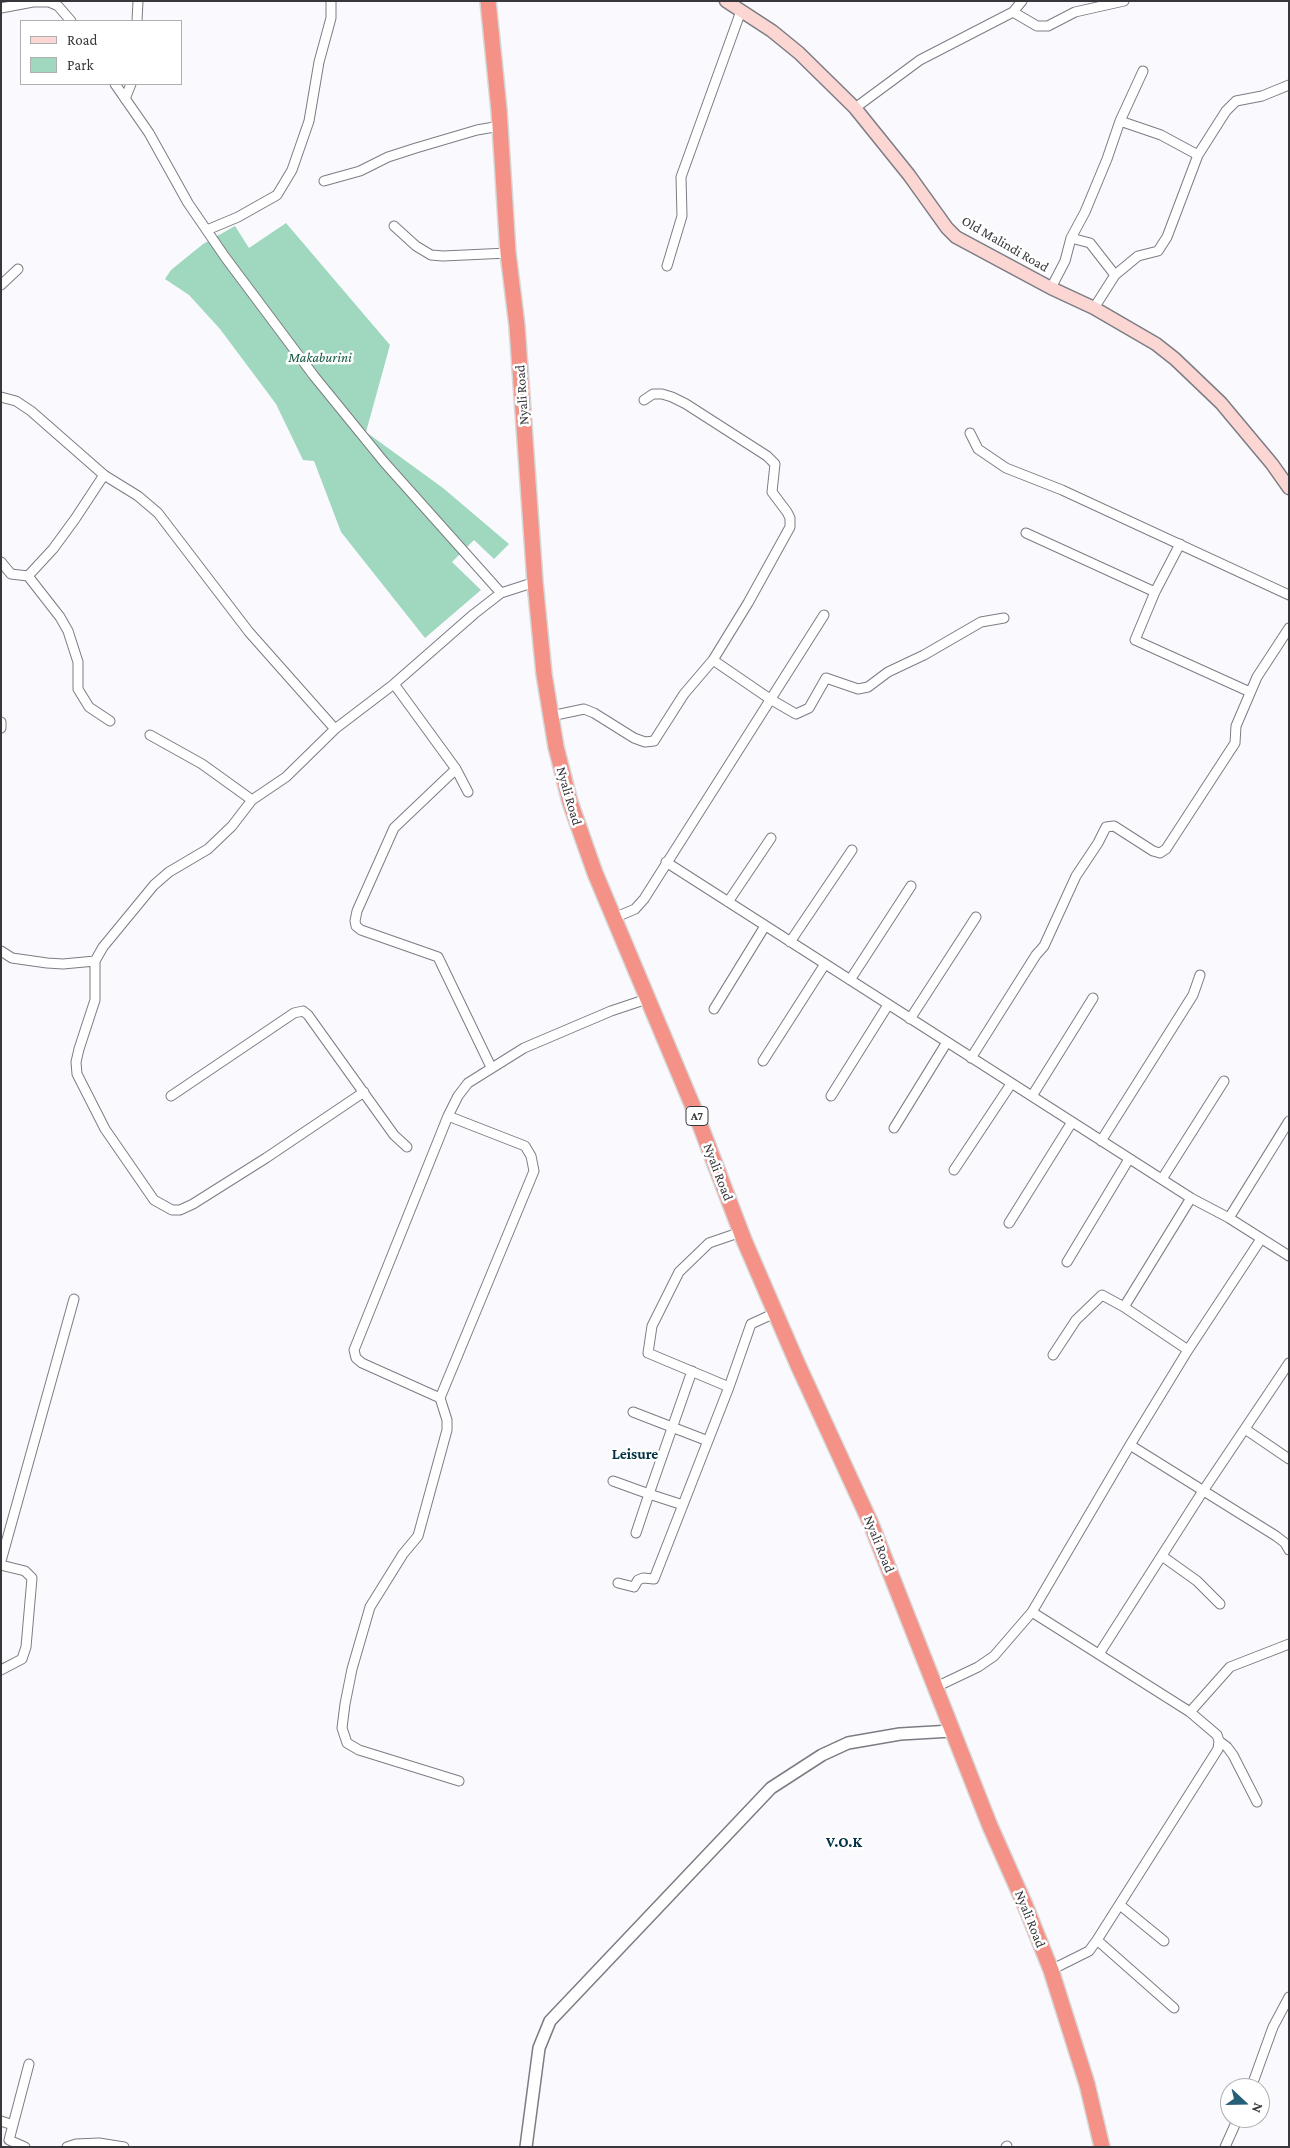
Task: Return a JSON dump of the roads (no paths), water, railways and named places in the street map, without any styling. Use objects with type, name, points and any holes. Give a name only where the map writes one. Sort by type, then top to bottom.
[{"type":"highway","name":"Nyali Road","points":[[480,1],[491,38]]},
{"type":"highway","name":"Nyali Road","points":[[488,1],[500,126],[508,253],[518,335],[535,582],[544,674],[556,747],[570,802],[595,873],[694,1109],[741,1232],[775,1313],[871,1524],[952,1731],[1051,1970],[1088,2084],[1102,2147]]},
{"type":"main road","name":"Old Malindi Road","points":[[726,1],[772,31],[799,53],[856,108],[909,175],[947,228],[956,237],[1051,288],[1094,308],[1156,344],[1186,369],[1239,424],[1289,488]]},
{"type":"street","points":[[137,20],[138,1]]},
{"type":"street","points":[[207,230],[238,217],[277,195],[292,170],[309,122],[319,62],[332,18],[331,1]]},
{"type":"street","points":[[856,108],[920,60],[1013,12],[1022,1]]},
{"type":"street","points":[[1013,12],[1037,26],[1048,26],[1075,12],[1124,1]]},
{"type":"street","points":[[1,8],[33,2],[49,2],[58,6],[70,20]]},
{"type":"street","points":[[667,266],[682,216],[681,177],[741,11]]},
{"type":"street","points":[[1051,288],[1065,261],[1071,238],[1085,212],[1107,159],[1120,120],[1143,71]]},
{"type":"street","points":[[116,85],[149,133],[188,202],[207,230],[345,416],[501,593]]},
{"type":"street","points":[[125,99],[130,85]]},
{"type":"street","points":[[1094,308],[1115,275],[1138,256],[1158,251],[1168,237],[1198,155],[1226,111],[1236,101],[1262,96],[1289,85]]},
{"type":"street","points":[[1120,120],[1161,135],[1198,155]]},
{"type":"street","points":[[324,181],[360,171],[388,157],[416,148],[477,130],[500,126]]},
{"type":"street","points":[[394,226],[416,246],[431,255],[508,253]]},
{"type":"street","points":[[1071,238],[1090,243],[1115,275]]},
{"type":"street","points":[[1,284],[18,269]]},
{"type":"street","points":[[551,716],[584,709],[594,712],[634,738],[644,742],[654,741],[684,694],[713,660],[748,603],[790,527],[790,518],[772,492],[774,464],[768,456],[672,397],[653,394],[644,400]]},
{"type":"street","points":[[1,397],[16,401],[31,411],[104,475],[138,496],[158,513],[250,632],[336,729]]},
{"type":"street","points":[[970,433],[978,449],[1006,468],[1062,490],[1289,594]]},
{"type":"street","points":[[28,576],[70,527],[104,475]]},
{"type":"street","points":[[1026,533],[1156,592]]},
{"type":"street","points":[[1180,544],[1135,640],[1250,692]]},
{"type":"street","points":[[1,562],[11,574],[28,576],[60,616],[68,631],[78,662],[78,689],[89,707],[110,721]]},
{"type":"street","points":[[364,1092],[266,1158],[193,1204],[180,1210],[164,1207],[154,1200],[105,1129],[77,1074],[76,1062],[79,1049],[95,1000],[95,961],[103,947],[154,885],[169,872],[208,849],[232,826],[252,800],[286,777],[336,729],[394,684],[501,593],[535,582]]},
{"type":"street","points":[[614,918],[635,908],[644,900],[666,862],[824,615]]},
{"type":"street","points":[[713,660],[770,699],[796,714],[809,708],[826,678],[858,688],[868,687],[888,672],[981,622],[1004,618]]},
{"type":"street","points":[[971,1058],[1036,955],[1044,946],[1076,876],[1098,843],[1106,827],[1114,826],[1153,851],[1160,853],[1166,849],[1235,743],[1236,726],[1250,692],[1266,660],[1289,628]]},
{"type":"street","points":[[394,684],[456,769],[468,792]]},
{"type":"street","points":[[1,722],[1,728]]},
{"type":"street","points":[[150,735],[202,764],[252,800]]},
{"type":"street","points":[[456,769],[394,828],[356,911],[355,921],[356,926],[361,930],[438,957],[491,1067]]},
{"type":"street","points":[[728,902],[771,838]]},
{"type":"street","points":[[790,942],[852,850]]},
{"type":"street","points":[[666,862],[1191,1198],[1229,1218],[1289,1256]]},
{"type":"street","points":[[850,980],[911,886]]},
{"type":"street","points":[[910,1019],[976,918]]},
{"type":"street","points":[[714,1009],[765,926]]},
{"type":"street","points":[[1,951],[12,958],[47,963],[63,964],[95,961]]},
{"type":"street","points":[[763,1061],[825,964]]},
{"type":"street","points":[[1102,1141],[1194,995],[1200,975]]},
{"type":"street","points":[[1032,1096],[1094,998]]},
{"type":"street","points":[[440,1398],[362,1363],[356,1358],[354,1350],[448,1116],[468,1083],[491,1067],[524,1048],[611,1011],[648,999]]},
{"type":"street","points":[[831,1096],[888,1005]]},
{"type":"street","points":[[171,1096],[294,1013],[303,1011],[308,1015],[394,1135],[407,1147]]},
{"type":"street","points":[[894,1128],[947,1042]]},
{"type":"street","points":[[1162,1179],[1224,1081]]},
{"type":"street","points":[[954,1170],[1012,1084]]},
{"type":"street","points":[[448,1116],[525,1146],[531,1156],[534,1171],[440,1398],[447,1420],[447,1430],[418,1536],[403,1554],[370,1607],[352,1669],[344,1704],[342,1728],[347,1743],[359,1750],[459,1781]]},
{"type":"street","points":[[1229,1218],[1289,1121]]},
{"type":"street","points":[[1009,1223],[1072,1122]]},
{"type":"street","points":[[1067,1262],[1130,1159]]},
{"type":"street","points":[[1124,1307],[1191,1198]]},
{"type":"street","points":[[730,1387],[648,1353],[652,1326],[679,1272],[708,1243],[741,1232]]},
{"type":"street","points":[[936,1687],[978,1667],[994,1656],[1032,1612],[1188,1350],[1261,1240]]},
{"type":"street","points":[[1053,1355],[1076,1320],[1102,1295],[1124,1307],[1188,1350]]},
{"type":"street","points":[[1,1670],[22,1659],[26,1647],[32,1578],[24,1571],[1,1563],[74,1299]]},
{"type":"street","points":[[618,1583],[634,1587],[638,1580],[643,1578],[654,1579],[730,1387],[750,1324],[775,1313]]},
{"type":"street","points":[[1099,1654],[1204,1490],[1289,1363]]},
{"type":"street","points":[[636,1533],[692,1371]]},
{"type":"street","points":[[632,1412],[708,1441]]},
{"type":"street","points":[[1244,1429],[1289,1459]]},
{"type":"street","points":[[1130,1445],[1276,1536],[1285,1543],[1289,1550]]},
{"type":"street","points":[[613,1480],[683,1505]]},
{"type":"street","points":[[1162,1556],[1196,1581],[1220,1604]]},
{"type":"street","points":[[1032,1612],[1190,1712],[1217,1735],[1219,1741],[1218,1749],[1089,1951],[1051,1970]]},
{"type":"street","points":[[1190,1712],[1230,1667],[1289,1644]]},
{"type":"street","points":[[526,2147],[539,2048],[550,2021],[771,1788],[822,1754],[848,1743],[900,1734],[952,1731]]},
{"type":"street","points":[[1219,1741],[1233,1755],[1257,1802]]},
{"type":"street","points":[[1120,1905],[1164,1941]]},
{"type":"street","points":[[1097,1940],[1174,2008]]},
{"type":"street","points":[[1255,2078],[1273,2027],[1289,1997]]},
{"type":"street","points":[[25,2147],[8,2143],[29,2064]]},
{"type":"street","points":[[1,2122],[13,2125]]},
{"type":"street","points":[[1225,2147],[1234,2128]]},
{"type":"street","points":[[68,2147],[76,2144],[99,2143],[124,2147]]},
{"type":"district","name":"Leisure","points":[[635,1454]]},
{"type":"district","name":"V.O.K","points":[[844,1842]]},
{"type":"park label","name":"Makaburini","points":[[320,358]]}]
